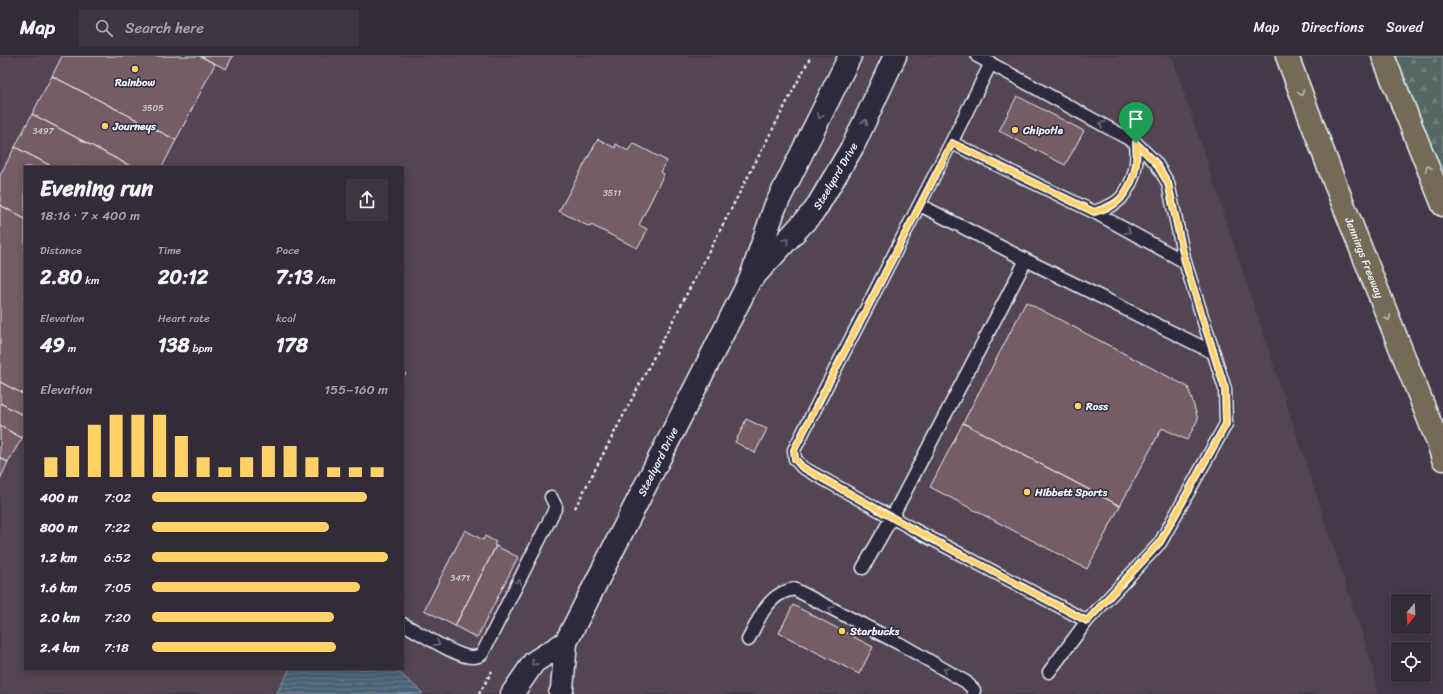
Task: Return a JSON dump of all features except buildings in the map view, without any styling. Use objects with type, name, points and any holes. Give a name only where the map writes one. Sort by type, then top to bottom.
[{"type":"highway","name":"Jennings Freeway","points":[[1287,56],[1334,181],[1443,459]]},
{"type":"highway","points":[[1383,56],[1443,205]]},
{"type":"street","name":"Steelyard Drive","points":[[560,694],[562,689],[566,642],[750,280],[775,208],[850,56]]},
{"type":"street","name":"Steelyard Drive","points":[[750,280],[815,210],[853,146],[895,56]]},
{"type":"street","points":[[512,694],[534,662],[566,642]]},
{"type":"lane","points":[[977,56],[1136,143],[1156,163],[1168,183],[1185,262],[1225,389],[1226,424],[1160,542],[1087,621],[1049,672]]},
{"type":"lane","points":[[991,64],[794,450],[795,459],[802,467],[892,517],[1087,621]]},
{"type":"lane","points":[[952,143],[1094,212],[1185,262]]},
{"type":"lane","points":[[1094,212],[1108,207],[1121,199],[1134,176],[1138,159],[1136,143]]},
{"type":"lane","points":[[920,205],[1026,260],[1214,353]]},
{"type":"lane","points":[[863,568],[892,517],[1026,260]]},
{"type":"lane","points":[[404,625],[454,652],[467,657],[475,658],[482,654],[556,508],[550,497]]},
{"type":"lane","points":[[748,640],[771,600],[782,592],[794,589],[902,645],[966,682],[974,690],[973,694]]},
{"type":"path","points":[[595,469],[811,56]]},
{"type":"shaded area","points":[[0,56],[1172,56],[1373,667],[1377,694],[0,694]]},
{"type":"green space","points":[[1383,56],[1443,56],[1443,205]]},
{"type":"water","points":[[289,670],[396,670],[422,692],[422,694],[276,694]]},
{"type":"place","name":"Rainbow","points":[[135,69]]},
{"type":"place","name":"Journeys","points":[[105,126]]},
{"type":"place","name":"Chipotle","points":[[1015,130]]},
{"type":"place","name":"Ross","points":[[1078,406]]},
{"type":"place","name":"Hibbett Sports","points":[[1027,492]]},
{"type":"place","name":"Starbucks","points":[[842,631]]},
{"type":"route","points":[[952,143],[1094,212],[1108,207],[1121,199],[1134,176],[1138,159],[1136,143],[1156,163],[1168,183],[1185,262],[1225,389],[1226,424],[1160,542],[1087,621],[911,528],[802,467],[795,459],[794,450],[952,143]]}]
